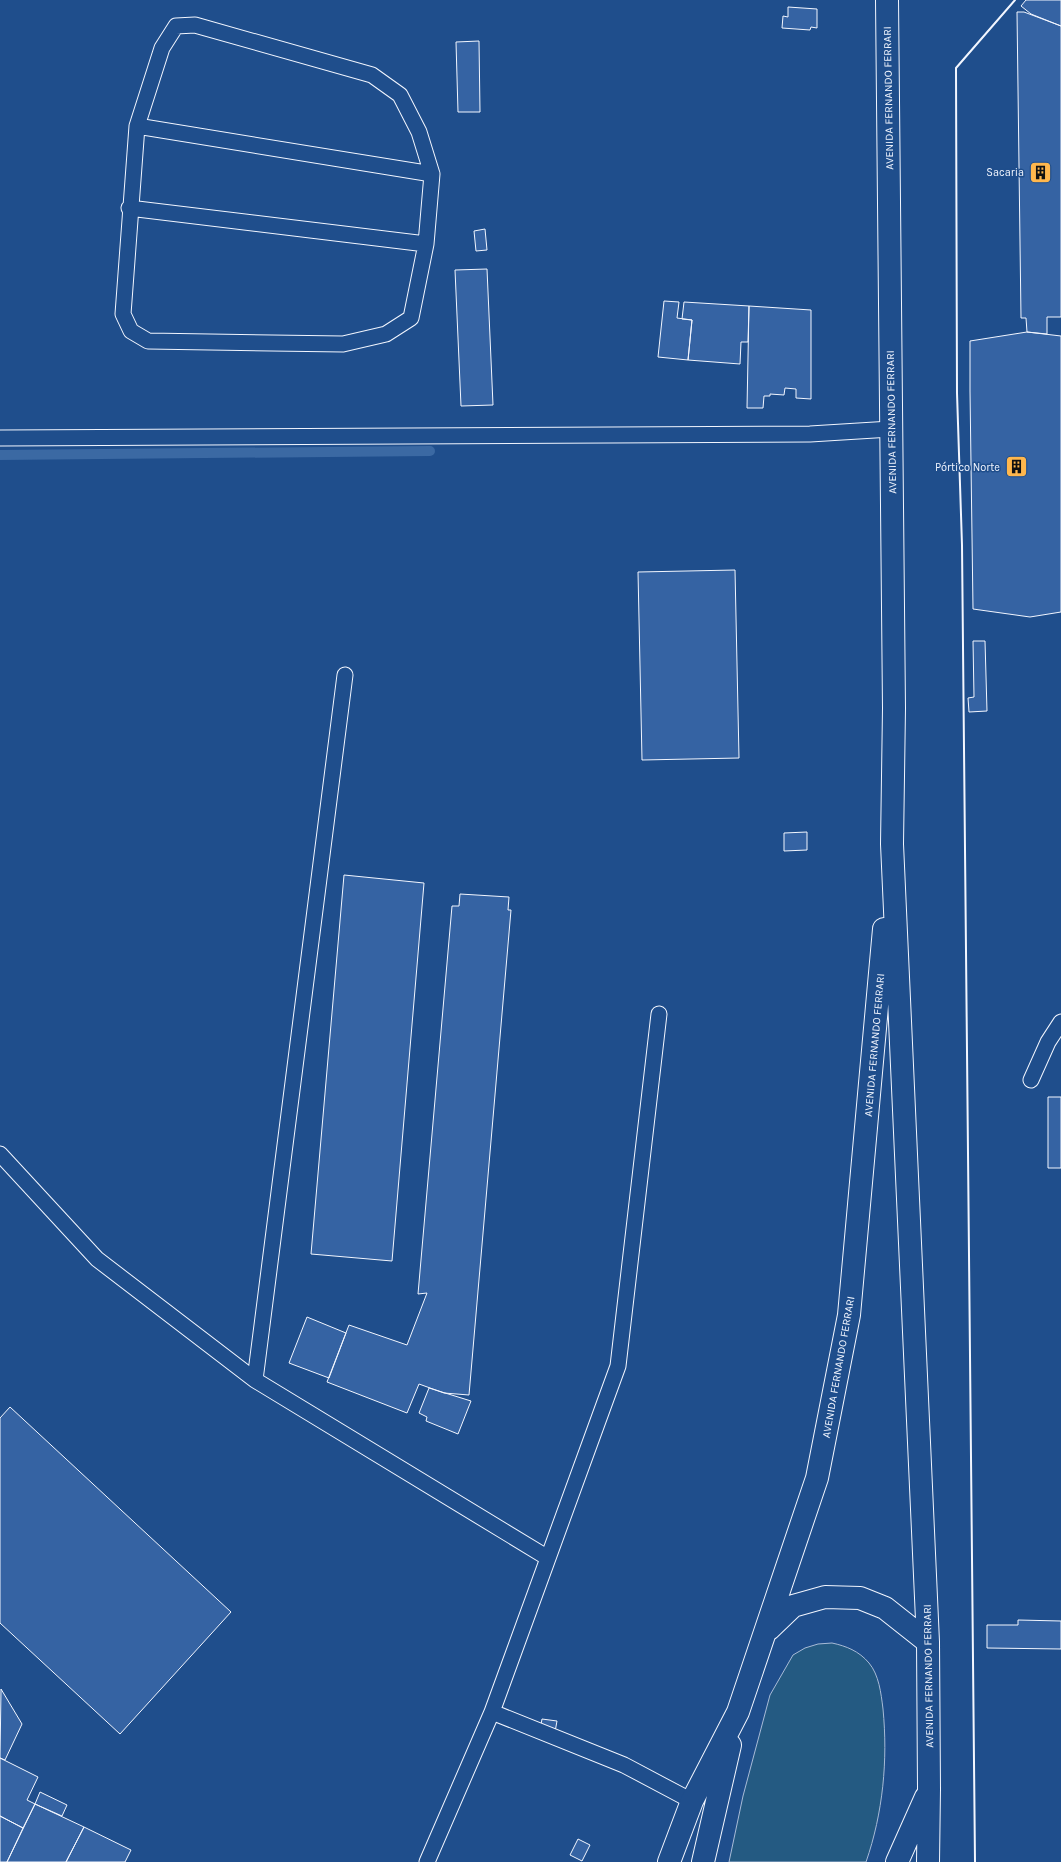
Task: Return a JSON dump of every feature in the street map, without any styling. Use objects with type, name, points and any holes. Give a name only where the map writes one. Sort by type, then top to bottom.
[{"type":"street","name":"AVENIDA FERNANDO FERRARI","points":[[887,0],[894,708],[892,844],[928,1642],[928,1862]]},
{"type":"street","name":"AVENIDA FERNANDO FERRARI","points":[[669,1862],[692,1801],[738,1712],[767,1630],[817,1478],[850,1315],[892,844]]},
{"type":"street","points":[[767,1630],[793,1606],[825,1597],[860,1598],[885,1608],[928,1642]]},
{"type":"street","points":[[703,1862],[738,1712]]},
{"type":"street","name":"AVENIDA FERNANDO FERRARI","points":[[896,1862],[929,1789]]},
{"type":"lane","points":[[195,25],[372,75],[400,95],[419,132],[432,174],[426,244],[411,318],[386,334],[342,344],[148,342],[131,331],[123,314],[137,126],[162,48],[176,26],[195,25]]},
{"type":"lane","points":[[137,126],[432,174]]},
{"type":"lane","points":[[130,208],[426,244]]},
{"type":"lane","points":[[0,438],[810,434],[892,429]]},
{"type":"lane","points":[[254,1380],[345,675]]},
{"type":"lane","points":[[427,1862],[492,1712],[618,1366],[659,1014]]},
{"type":"lane","points":[[1031,1080],[1048,1042],[1061,1022]]},
{"type":"lane","points":[[0,1154],[97,1259],[254,1380],[548,1558]]},
{"type":"lane","points":[[492,1712],[624,1765],[692,1801]]},
{"type":"shaded area","points":[[832,1643],[852,1650],[861,1655],[869,1663],[879,1684],[883,1709],[885,1748],[883,1786],[877,1825],[866,1862],[729,1862],[743,1796],[770,1695],[793,1655],[805,1648],[818,1644]]},
{"type":"building","points":[[1026,0],[1061,0],[1061,26],[1031,14],[1021,6]]},
{"type":"building","points":[[788,7],[817,9],[817,28],[811,27],[810,30],[782,28],[783,16],[788,17]]},
{"type":"building","name":"Sacaria","points":[[1017,12],[1024,12],[1061,26],[1061,317],[1047,317],[1047,334],[1027,332],[1026,318],[1021,318]]},
{"type":"building","points":[[479,41],[480,112],[458,112],[456,42]]},
{"type":"building","points":[[485,229],[487,250],[476,251],[474,231]]},
{"type":"building","points":[[487,269],[493,405],[461,406],[455,270]]},
{"type":"building","points":[[664,301],[679,302],[677,318],[692,320],[688,360],[658,357]]},
{"type":"building","points":[[684,302],[749,306],[748,342],[741,342],[740,364],[688,360],[692,320],[682,319]]},
{"type":"building","points":[[749,306],[811,310],[811,399],[796,398],[796,389],[785,388],[784,395],[770,394],[770,396],[764,396],[763,408],[747,408]]},
{"type":"building","name":"Pórtico Norte","points":[[1027,332],[1061,336],[1061,612],[1030,617],[973,609],[970,391],[970,341]]},
{"type":"building","points":[[735,570],[739,758],[642,760],[638,572]]},
{"type":"building","points":[[973,641],[985,641],[987,711],[969,712],[968,698],[974,697]]},
{"type":"building","points":[[807,832],[807,850],[784,851],[784,833]]},
{"type":"building","points":[[344,875],[424,883],[392,1261],[311,1254]]},
{"type":"building","points":[[460,894],[509,897],[508,910],[511,910],[469,1395],[444,1393],[419,1384],[407,1413],[327,1382],[349,1325],[407,1345],[427,1293],[418,1294],[452,906],[459,906]]},
{"type":"building","points":[[1048,1097],[1061,1097],[1061,1168],[1048,1168]]},
{"type":"building","points":[[307,1317],[346,1333],[329,1378],[289,1363]]},
{"type":"building","points":[[429,1388],[471,1401],[458,1434],[426,1421],[427,1417],[419,1413]]},
{"type":"building","points":[[10,1407],[231,1612],[120,1734],[0,1623],[0,1418]]},
{"type":"building","points":[[1018,1620],[1061,1621],[1061,1649],[987,1648],[987,1625],[1018,1625]]},
{"type":"building","points":[[1,1689],[22,1724],[5,1760],[0,1758]]},
{"type":"building","points":[[542,1719],[557,1721],[555,1732],[540,1730]]},
{"type":"building","points":[[0,1758],[38,1777],[27,1800],[35,1804],[23,1828],[0,1816]]},
{"type":"building","points":[[40,1792],[67,1805],[62,1816],[35,1804]]},
{"type":"building","points":[[35,1804],[84,1827],[66,1862],[7,1862]]},
{"type":"building","points":[[0,1816],[23,1828],[7,1862],[0,1862]]},
{"type":"building","points":[[84,1827],[131,1850],[125,1862],[66,1862]]},
{"type":"building","points":[[578,1839],[590,1845],[582,1861],[570,1855]]},
{"type":"waterway","points":[[0,455],[430,451]]},
{"type":"wall","points":[[975,1862],[962,545],[957,393],[956,68],[1015,0]]},
{"type":"place","name":"Sacaria","points":[[1040,172]]},
{"type":"place","name":"Pórtico Norte","points":[[1016,467]]}]
